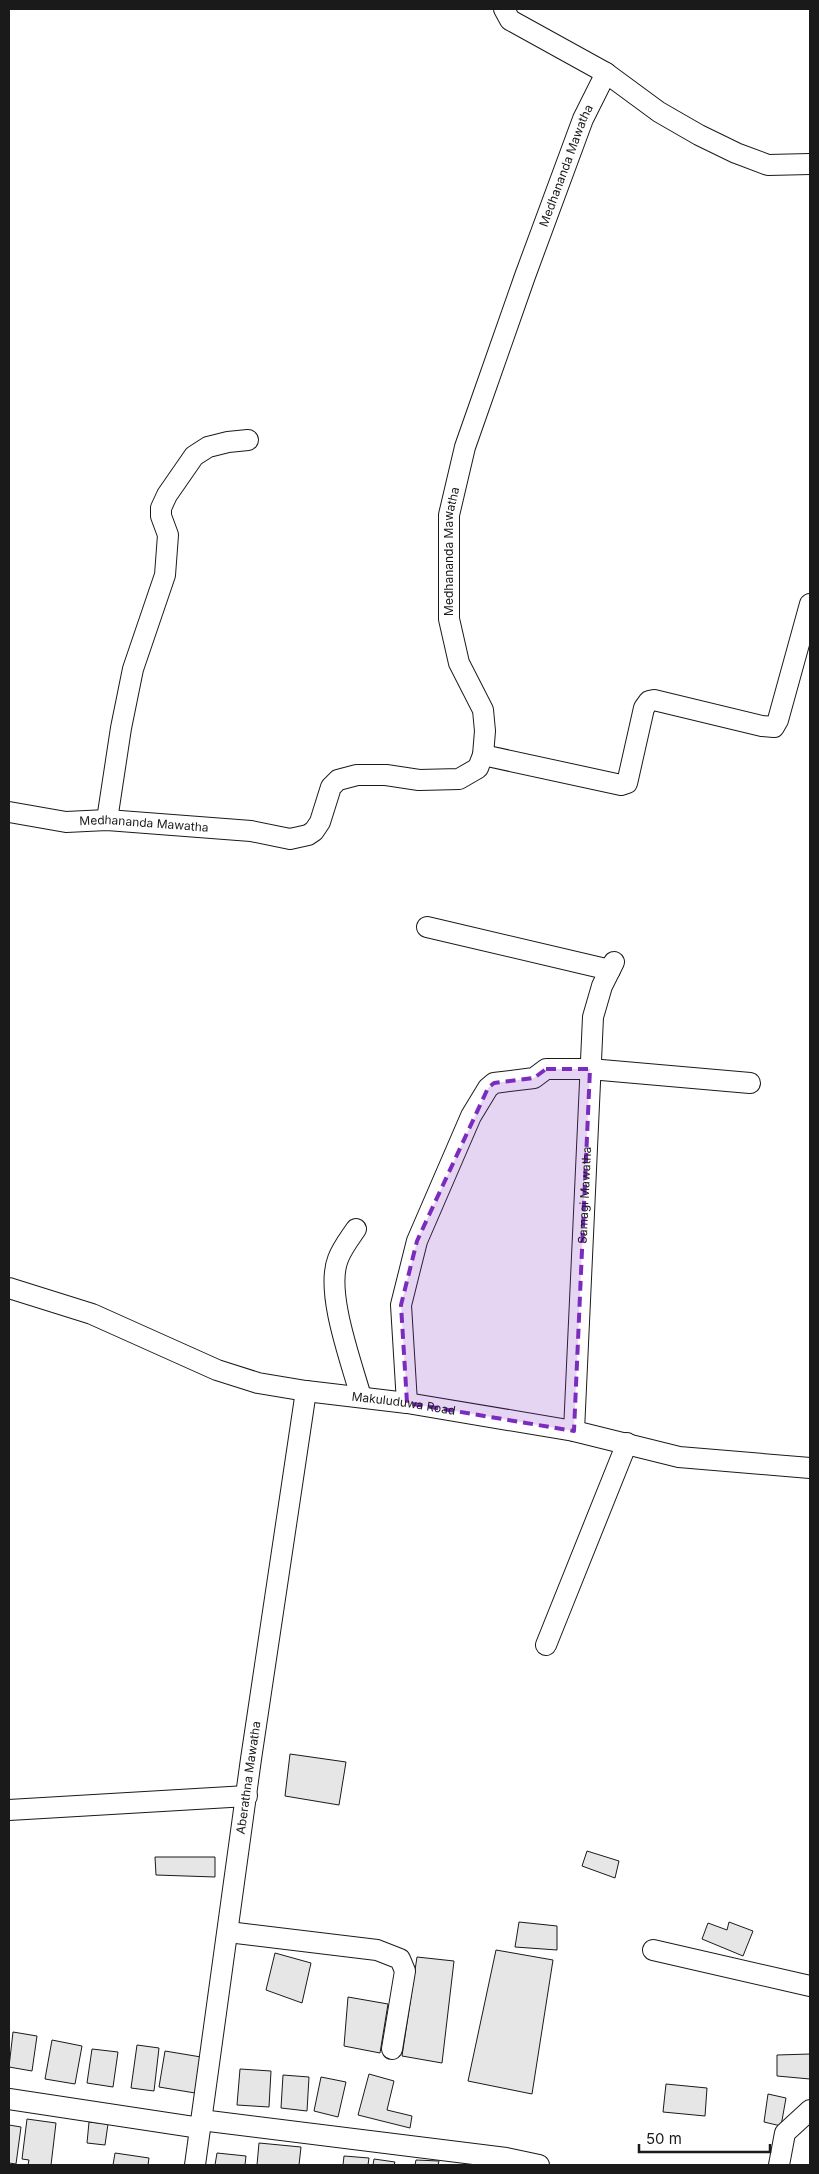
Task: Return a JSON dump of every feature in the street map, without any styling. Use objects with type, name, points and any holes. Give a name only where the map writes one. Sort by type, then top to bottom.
[{"type":"street","points":[[504,9],[510,20],[606,73],[659,112],[699,135],[736,153],[768,165],[810,164]]},
{"type":"street","name":"Medhananda Mawatha","points":[[9,812],[66,822],[107,820],[251,831],[290,839],[308,835],[314,831],[320,822],[332,786],[338,780],[357,774],[386,775],[419,780],[459,779],[478,768],[483,755],[485,731],[483,710],[459,662],[449,619],[449,515],[465,446],[525,276],[583,119],[606,73]]},
{"type":"street","points":[[107,820],[121,728],[133,669],[165,575],[168,535],[161,516],[161,508],[167,495],[194,456],[208,447],[248,440]]},
{"type":"street","points":[[483,755],[621,785],[627,783],[644,708],[649,701],[654,700],[762,726],[774,727],[778,720],[810,604]]},
{"type":"street","name":"Samagi Mawatha","points":[[427,927],[612,966],[602,986],[592,1017],[574,1431]]},
{"type":"street","points":[[408,1403],[401,1305],[417,1241],[483,1094],[494,1083],[527,1080],[534,1078],[546,1069],[590,1069],[750,1083]]},
{"type":"street","points":[[356,1229],[338,1258],[333,1283],[337,1307],[361,1397]]},
{"type":"street","name":"Makuluduwa Road","points":[[9,1288],[92,1314],[217,1370],[258,1383],[306,1391],[408,1403],[574,1431],[679,1457],[810,1468]]},
{"type":"street","name":"Aberathna Mawatha","points":[[195,2165],[246,1796],[306,1391]]},
{"type":"street","points":[[546,1645],[627,1443]]},
{"type":"street","points":[[9,1810],[246,1796]]},
{"type":"street","points":[[228,1932],[377,1950],[400,1959],[406,1971],[392,2049]]},
{"type":"street","points":[[653,1950],[810,1986]]},
{"type":"street","points":[[9,2099],[201,2124],[506,2158],[539,2165]]},
{"type":"street","points":[[780,2165],[785,2134],[810,2110]]},
{"type":"highlighted area","points":[[546,1069],[590,1069],[574,1431],[407,1403],[401,1305],[417,1241],[488,1088],[494,1083],[534,1078]]},
{"type":"building","points":[[290,1754],[346,1762],[339,1805],[285,1796]]},
{"type":"building","points":[[587,1851],[619,1861],[615,1878],[582,1866]]},
{"type":"building","points":[[155,1857],[215,1857],[215,1877],[156,1875]]},
{"type":"building","points":[[519,1922],[557,1926],[557,1950],[515,1947]]},
{"type":"building","points":[[729,1922],[753,1931],[743,1956],[702,1939],[708,1923],[727,1930]]},
{"type":"building","points":[[496,1950],[553,1960],[532,2094],[468,2081]]},
{"type":"building","points":[[275,1953],[311,1963],[302,2003],[266,1990]]},
{"type":"building","points":[[417,1957],[454,1961],[442,2063],[402,2056]]},
{"type":"building","points":[[348,1997],[388,2004],[380,2053],[344,2046]]},
{"type":"building","points":[[13,2032],[37,2036],[32,2071],[9,2067]]},
{"type":"building","points":[[52,2040],[82,2046],[75,2084],[45,2079]]},
{"type":"building","points":[[137,2045],[159,2048],[154,2091],[131,2088]]},
{"type":"building","points":[[92,2049],[118,2052],[113,2087],[87,2083]]},
{"type":"building","points":[[165,2051],[201,2057],[195,2093],[159,2087]]},
{"type":"building","points":[[810,2054],[810,2079],[777,2076],[777,2055]]},
{"type":"building","points":[[240,2069],[271,2071],[269,2107],[237,2105]]},
{"type":"building","points":[[369,2074],[394,2081],[387,2110],[412,2116],[410,2128],[358,2115]]},
{"type":"building","points":[[283,2075],[309,2077],[307,2111],[281,2108]]},
{"type":"building","points":[[321,2077],[346,2082],[338,2117],[314,2111]]},
{"type":"building","points":[[666,2084],[707,2088],[705,2116],[663,2112]]},
{"type":"building","points":[[768,2094],[786,2098],[781,2126],[764,2122]]},
{"type":"building","points":[[27,2119],[56,2123],[51,2165],[28,2165],[29,2160],[22,2159]]},
{"type":"building","points":[[89,2122],[108,2124],[105,2145],[87,2143]]},
{"type":"building","points":[[9,2125],[21,2127],[16,2164],[9,2163]]},
{"type":"building","points":[[259,2143],[301,2147],[299,2165],[257,2165]]},
{"type":"building","points":[[115,2153],[149,2158],[148,2165],[113,2165]]},
{"type":"building","points":[[217,2153],[246,2156],[245,2165],[215,2165]]},
{"type":"building","points":[[344,2156],[369,2158],[368,2165],[343,2165]]},
{"type":"building","points":[[374,2159],[395,2162],[394,2165],[373,2165]]},
{"type":"building","points":[[416,2160],[439,2161],[438,2165],[415,2165]]}]
